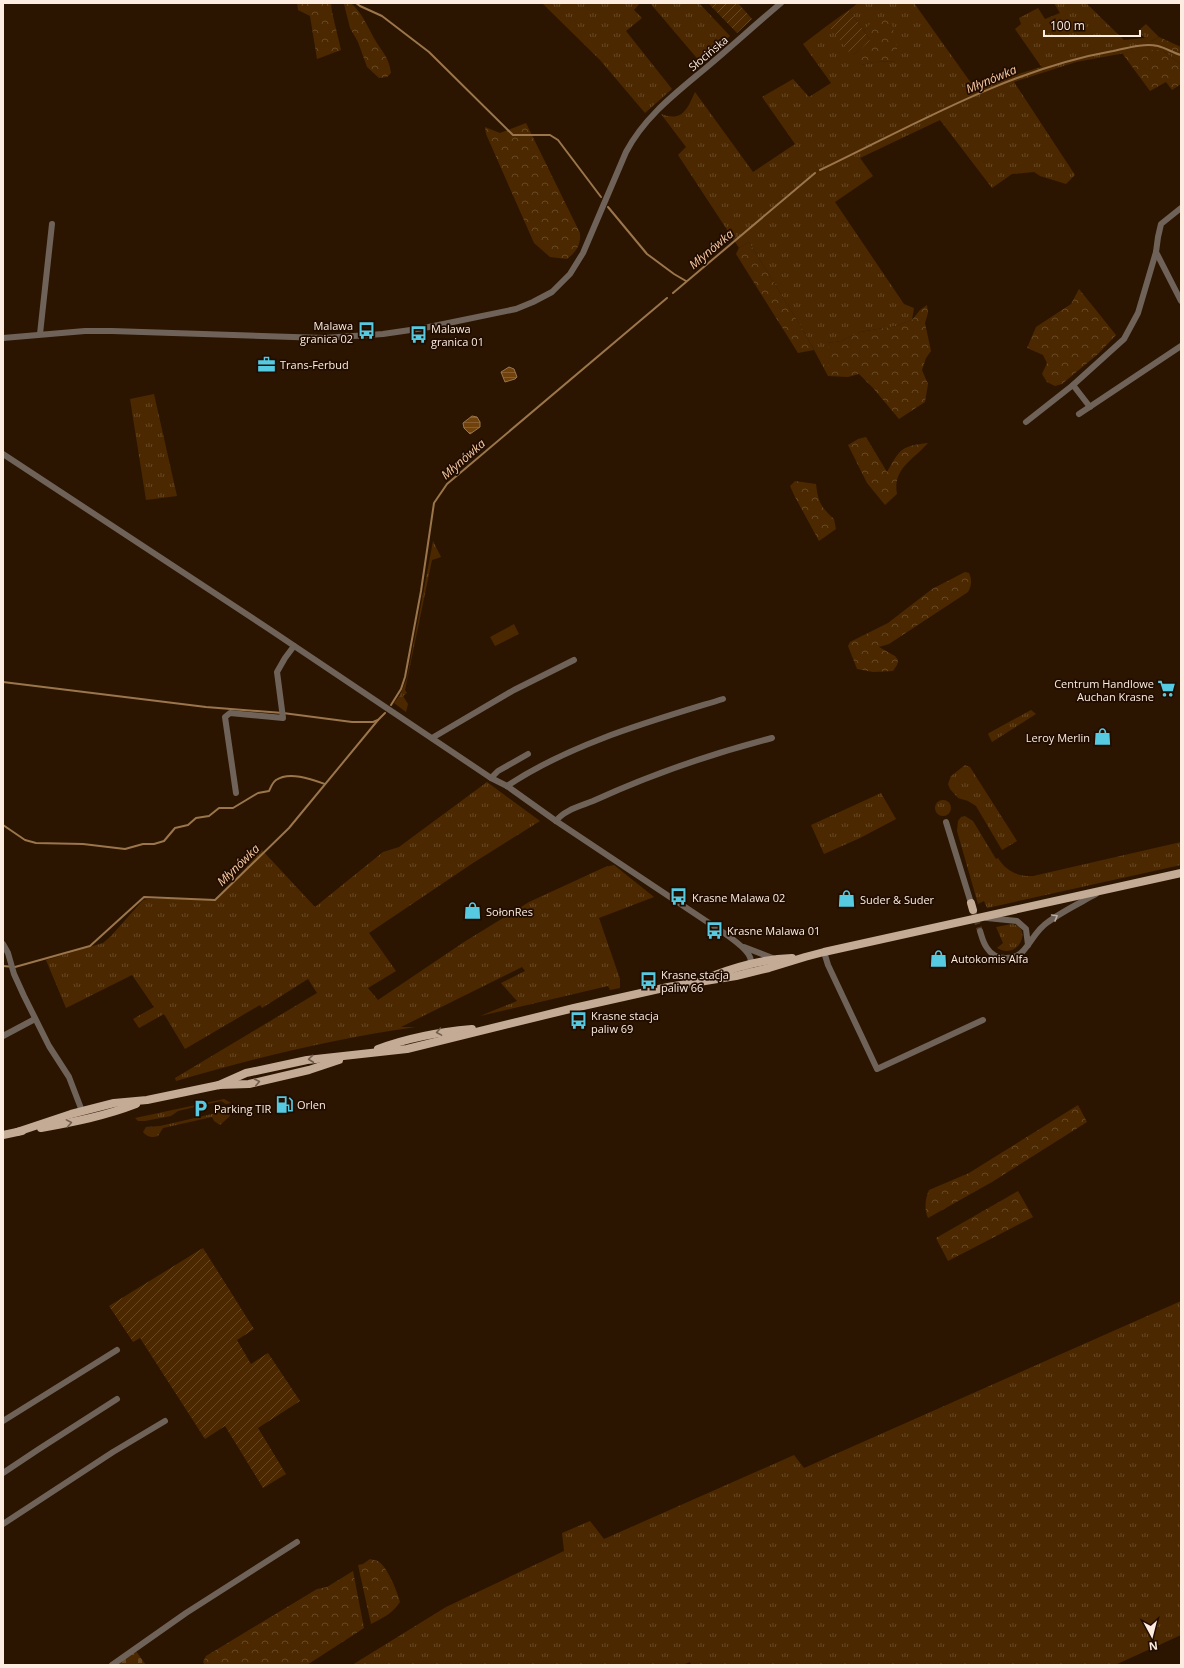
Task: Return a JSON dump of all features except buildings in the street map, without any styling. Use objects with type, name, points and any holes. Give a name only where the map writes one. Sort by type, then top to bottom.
[{"type":"main road","points":[[17,1132],[82,1111],[114,1103],[146,1100],[219,1085],[249,1084],[309,1070],[411,1037],[445,1031],[488,1028],[696,982],[743,974],[824,952],[984,918],[1181,873]]},
{"type":"main road","points":[[696,982],[734,968],[751,964],[774,959],[804,957]]},
{"type":"main road","points":[[3,1134],[83,1120],[116,1112],[146,1100]]},
{"type":"street","name":"Słocińska","points":[[3,338],[40,334],[112,331],[324,338],[418,329],[516,308],[533,302],[552,292],[570,274],[583,253],[632,140],[648,119],[672,96],[781,3]]},
{"type":"street","points":[[1026,422],[1073,385],[1127,335],[1138,313],[1156,252],[1161,224],[1181,208]]},
{"type":"street","points":[[40,334],[52,224]]},
{"type":"street","points":[[1156,252],[1181,300]]},
{"type":"street","points":[[1079,414],[1181,346]]},
{"type":"street","points":[[1073,385],[1090,407]]},
{"type":"street","points":[[3,454],[491,778],[507,786],[556,821],[744,947],[774,959]]},
{"type":"street","points":[[236,793],[225,717],[230,714],[283,718],[277,672],[294,646]]},
{"type":"street","points":[[432,738],[514,690],[574,660]]},
{"type":"street","points":[[507,786],[523,775],[567,752],[645,722],[723,699]]},
{"type":"street","points":[[556,821],[564,814],[618,790],[719,752],[772,738]]},
{"type":"street","points":[[491,778],[498,771],[528,754]]},
{"type":"street","points":[[946,822],[972,906]]},
{"type":"street","points":[[980,931],[987,949],[998,957],[1007,958],[1016,956],[1024,952],[1042,926],[1048,921],[1101,891]]},
{"type":"street","points":[[984,918],[1017,920],[1026,929],[1028,945]]},
{"type":"street","points":[[3,944],[14,974],[35,1019],[49,1046],[69,1077],[82,1111]]},
{"type":"street","points":[[743,974],[748,971],[751,964],[747,951],[744,947]]},
{"type":"street","points":[[824,952],[877,1069],[983,1020]]},
{"type":"street","points":[[751,964],[769,968]]},
{"type":"street","points":[[3,1036],[35,1019]]},
{"type":"street","points":[[3,1421],[118,1350]]},
{"type":"street","points":[[3,1473],[117,1399]]},
{"type":"street","points":[[3,1524],[113,1452],[165,1422]]},
{"type":"street","points":[[112,1665],[186,1613],[297,1542]]},
{"type":"green space","points":[[297,3],[331,3],[341,50],[317,59],[310,16],[298,10]]},
{"type":"green space","points":[[351,3],[362,16],[387,59],[391,73],[387,77],[379,78],[367,67],[358,42],[350,28],[344,4]]},
{"type":"green space","points":[[542,3],[640,3],[634,10],[642,18],[626,31],[672,89],[645,113],[600,60]]},
{"type":"green space","points":[[650,3],[699,3],[730,36],[701,63]]},
{"type":"green space","points":[[708,3],[738,3],[752,19],[737,33]]},
{"type":"green space","points":[[858,3],[914,3],[976,90],[1006,78],[1011,85],[1014,82],[1075,175],[1066,184],[1040,176],[1034,172],[1012,174],[992,188],[940,120],[860,158],[873,176],[835,202],[904,304],[914,308],[912,320],[896,326],[860,332],[841,341],[828,343],[828,376],[806,335],[749,242],[739,248],[678,155],[686,147],[661,114],[674,116],[683,113],[695,92],[753,172],[795,144],[762,97],[793,79],[809,97],[831,83],[803,44],[828,25],[862,65],[874,62],[897,61],[876,18],[864,31],[849,10]]},
{"type":"green space","points":[[1054,3],[1086,3],[1124,40],[1145,38],[1138,31],[1146,24],[1159,37],[1151,41],[1162,50],[1141,50],[1076,62],[1045,72],[1015,29],[1021,24],[1019,18],[1038,8],[1045,19],[1060,13]]},
{"type":"green space","points":[[849,10],[870,41],[852,56],[828,25]]},
{"type":"green space","points":[[876,17],[891,19],[897,49],[897,61],[874,62],[862,65],[852,56],[870,41],[864,31]]},
{"type":"green space","points":[[1159,37],[1181,47],[1181,55],[1163,51],[1181,64],[1181,84],[1172,90],[1166,82],[1150,91],[1122,53],[1141,50],[1161,50],[1150,42]]},
{"type":"green space","points":[[1162,50],[1181,55],[1181,64]]},
{"type":"green space","points":[[1041,67],[1045,72],[1014,82],[1011,86],[1006,78]]},
{"type":"green space","points":[[526,123],[580,233],[580,241],[577,248],[567,259],[550,257],[534,243],[486,134],[485,127],[500,133]]},
{"type":"green space","points":[[749,242],[814,350],[798,353],[736,254],[739,248]]},
{"type":"green space","points":[[1079,289],[1116,335],[1098,354],[1062,384],[1055,386],[1047,382],[1042,374],[1047,363],[1043,355],[1027,348],[1036,327],[1071,304]]},
{"type":"green space","points":[[927,305],[928,313],[925,323],[931,351],[926,358],[922,370],[928,384],[925,402],[899,419],[859,374],[848,377],[828,376],[828,343],[841,341],[860,332],[896,326],[912,320],[920,310]]},
{"type":"green space","points":[[154,394],[177,496],[146,500],[130,399]]},
{"type":"green space","points":[[866,437],[887,472],[895,458],[902,450],[907,447],[928,443],[901,471],[896,485],[897,494],[885,505],[867,483],[848,445],[858,439]]},
{"type":"green space","points":[[795,481],[816,484],[821,504],[834,519],[836,529],[819,541],[790,486]]},
{"type":"green space","points":[[433,541],[441,557],[432,560],[405,690],[407,693],[403,696],[408,704],[406,712],[394,703],[400,695],[407,678]]},
{"type":"green space","points":[[965,572],[969,573],[971,580],[971,585],[968,592],[889,644],[879,647],[895,656],[898,660],[893,671],[873,672],[857,669],[848,646],[850,642],[888,623],[932,589]]},
{"type":"green space","points":[[514,624],[519,634],[495,646],[490,637]]},
{"type":"green space","points":[[1031,710],[1036,714],[992,742],[988,734],[989,733]]},
{"type":"green space","points":[[965,765],[970,767],[1017,841],[1002,850],[976,806],[968,801],[958,798],[950,789],[948,784],[951,776]]},
{"type":"green space","points":[[487,782],[540,821],[473,863],[369,933],[396,971],[368,988],[378,1000],[464,942],[529,902],[605,867],[614,865],[654,897],[599,918],[620,979],[620,988],[610,990],[608,986],[480,1016],[517,1001],[501,983],[525,971],[522,967],[401,1027],[416,1027],[325,1043],[235,1064],[176,1081],[175,1078],[317,993],[308,979],[262,1008],[260,1005],[185,1049],[164,1014],[139,1028],[133,1019],[154,1007],[132,975],[66,1008],[46,960],[103,943],[143,900],[215,899],[220,896],[262,850],[315,907],[383,852],[399,847]]},
{"type":"green space","points":[[881,793],[896,819],[860,838],[824,854],[811,825]]},
{"type":"green space","points":[[940,800],[946,800],[951,805],[949,814],[946,816],[940,816],[935,811],[935,805]]},
{"type":"green space","points":[[965,816],[973,821],[996,859],[998,858],[1009,870],[1017,874],[1033,876],[1181,842],[1181,865],[987,908],[984,901],[978,904],[957,831],[958,821],[961,817]]},
{"type":"green space","points":[[1012,924],[1018,926],[1022,931],[1021,942],[1012,950],[1005,951],[997,948],[1003,943],[996,927]]},
{"type":"green space","points":[[224,1099],[231,1103],[226,1104],[221,1101],[178,1111],[171,1116],[145,1121],[138,1121],[135,1118]]},
{"type":"green space","points":[[1078,1105],[1087,1122],[992,1182],[928,1218],[926,1204],[929,1190],[969,1173]]},
{"type":"green space","points":[[225,1111],[229,1113],[230,1116],[220,1125],[214,1121],[212,1117],[163,1128],[156,1137],[148,1136],[143,1132],[146,1127],[160,1126]]},
{"type":"green space","points":[[1018,1191],[1033,1217],[948,1261],[936,1238]]},
{"type":"green space","points":[[203,1248],[254,1329],[237,1340],[251,1364],[268,1353],[300,1401],[258,1428],[286,1474],[263,1488],[225,1426],[205,1439],[140,1338],[133,1342],[109,1306]]},
{"type":"green space","points":[[1181,1301],[1181,1635],[1115,1665],[691,1665],[690,1662],[683,1665],[352,1665],[446,1607],[564,1551],[562,1533],[590,1521],[604,1539],[794,1455],[804,1468]]},
{"type":"green space","points":[[370,1559],[378,1561],[386,1569],[400,1602],[391,1612],[371,1624],[358,1565],[363,1564]]},
{"type":"green space","points":[[353,1571],[364,1628],[307,1665],[205,1665],[203,1662],[206,1656],[317,1589],[327,1587]]},
{"type":"green space","points":[[136,1651],[146,1665],[116,1665]]},
{"type":"shaded area","points":[[509,367],[514,369],[517,377],[505,382],[501,372]]},
{"type":"shaded area","points":[[472,416],[477,417],[480,422],[480,427],[470,434],[464,428],[463,423]]},
{"type":"waterway","points":[[356,3],[382,16],[429,52],[513,135],[550,135],[558,140],[601,197]]},
{"type":"waterway","name":"Młynówka","points":[[820,170],[963,100],[1037,71],[1075,59],[1141,45],[1158,46],[1181,55]]},
{"type":"waterway","name":"Młynówka","points":[[673,293],[815,173]]},
{"type":"waterway","points":[[608,207],[647,254],[686,281]]},
{"type":"waterway","name":"Młynówka","points":[[391,705],[401,689],[405,677],[421,591],[434,503],[447,484],[667,298]]},
{"type":"waterway","name":"Młynówka","points":[[3,682],[206,707],[283,713],[352,722],[373,722],[378,720],[385,713]]},
{"type":"waterway","name":"Młynówka","points":[[3,966],[15,967],[90,946],[144,897],[215,900],[289,828],[378,720]]},
{"type":"waterway","points":[[3,825],[25,840],[36,843],[83,844],[125,849],[143,844],[154,844],[164,841],[175,828],[188,825],[196,818],[209,816],[219,808],[233,808],[258,793],[269,791],[274,782],[281,777],[294,776],[325,784]]},
{"type":"tunnel","points":[[973,910],[980,931]]},
{"type":"place","name":"Malawa granica 02","points":[[366,331]]},
{"type":"place","name":"Malawa granica 01","points":[[418,334]]},
{"type":"place","name":"Trans-Ferbud","points":[[267,364]]},
{"type":"place","name":"Centrum Handlowe Auchan Krasne","points":[[1167,689]]},
{"type":"place","name":"Leroy Merlin","points":[[1103,737]]},
{"type":"place","name":"Krasne Malawa 02","points":[[679,897]]},
{"type":"place","name":"Suder & Suder","points":[[847,899]]},
{"type":"place","name":"SołonRes","points":[[473,911]]},
{"type":"place","name":"Krasne Malawa 01","points":[[714,930]]},
{"type":"place","name":"Autokomis Alfa","points":[[938,958]]},
{"type":"place","name":"Krasne stacja paliw 66","points":[[648,980]]},
{"type":"place","name":"Krasne stacja paliw 69","points":[[578,1021]]},
{"type":"place","name":"Orlen","points":[[284,1104]]},
{"type":"place","name":"Parking TIR","points":[[201,1108]]}]
